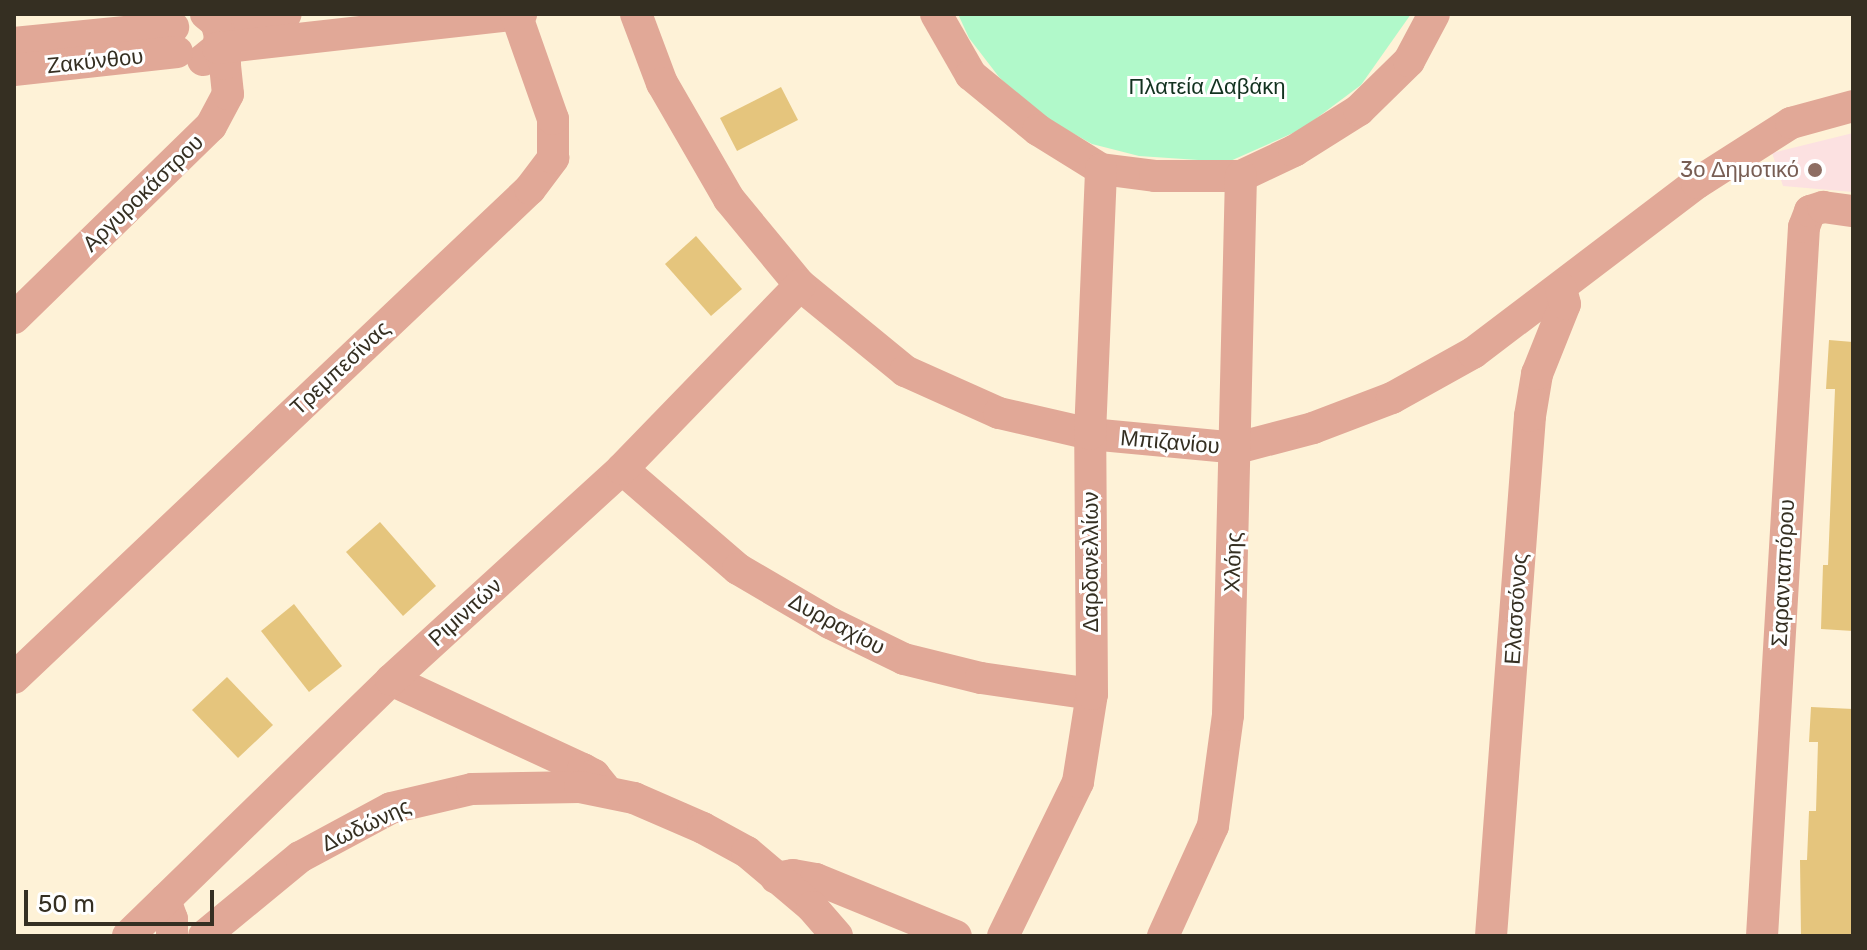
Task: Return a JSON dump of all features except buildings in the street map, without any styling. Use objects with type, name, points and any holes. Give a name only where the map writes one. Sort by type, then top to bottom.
[{"type":"street","name":"Ζακύνθου","points":[[14,70],[196,30],[286,14]]},
{"type":"street","name":"Ζακύνθου","points":[[14,43],[196,30],[518,14]]},
{"type":"street","name":"Τρεμπεσίνας","points":[[14,678],[530,189],[553,158],[553,119],[518,14]]},
{"type":"street","name":"Μπιζανίου","points":[[636,14],[662,83],[729,199],[800,285],[905,371],[999,413],[1090,434],[1237,448],[1313,428],[1392,398],[1473,353],[1697,183],[1791,123],[1853,106]]},
{"type":"street","points":[[936,14],[971,75],[1038,130],[1101,169],[1155,176],[1241,176],[1294,151],[1359,110],[1409,61],[1434,14]]},
{"type":"street","name":"Αργυροκάστρου","points":[[14,318],[211,126],[228,94],[225,64],[196,30]]},
{"type":"street","name":"Δαρδανελλίων","points":[[1003,936],[1078,782],[1092,694],[1090,434],[1101,169]]},
{"type":"street","name":"Χλόης","points":[[1163,936],[1213,826],[1228,715],[1237,448],[1241,176]]},
{"type":"street","name":"Σαρανταπόρου","points":[[1762,936],[1804,227],[1810,211],[1823,207],[1853,211]]},
{"type":"street","name":"Ριμινιτών","points":[[128,936],[391,680],[622,469],[800,285]]},
{"type":"street","name":"Ελασσόνος","points":[[1491,936],[1530,416],[1543,353],[1565,304],[1561,289]]},
{"type":"street","name":"Δυρραχίου","points":[[622,469],[738,569],[830,623],[904,659],[981,678],[1092,694]]},
{"type":"street","name":"Δωδώνης","points":[[391,680],[583,769],[606,790]]},
{"type":"street","name":"Δωδώνης","points":[[204,936],[300,857],[391,808],[472,789],[606,790],[634,798],[703,828],[747,852],[812,907],[837,936]]},
{"type":"street","points":[[776,878],[793,875],[816,879],[956,936]]},
{"type":"street","points":[[165,900],[172,919],[172,936]]},
{"type":"shaded area","name":"3ο Δημοτικό","points":[[1853,133],[1853,192],[1783,186],[1772,153]]},
{"type":"green space","name":"Πλατεία Δαβάκη","points":[[958,14],[1411,14],[1361,85],[1302,129],[1228,162],[1139,156],[1092,144],[1035,112],[999,77],[969,38]]},
{"type":"place","name":"3ο Δημοτικό","points":[[1815,170]]}]
